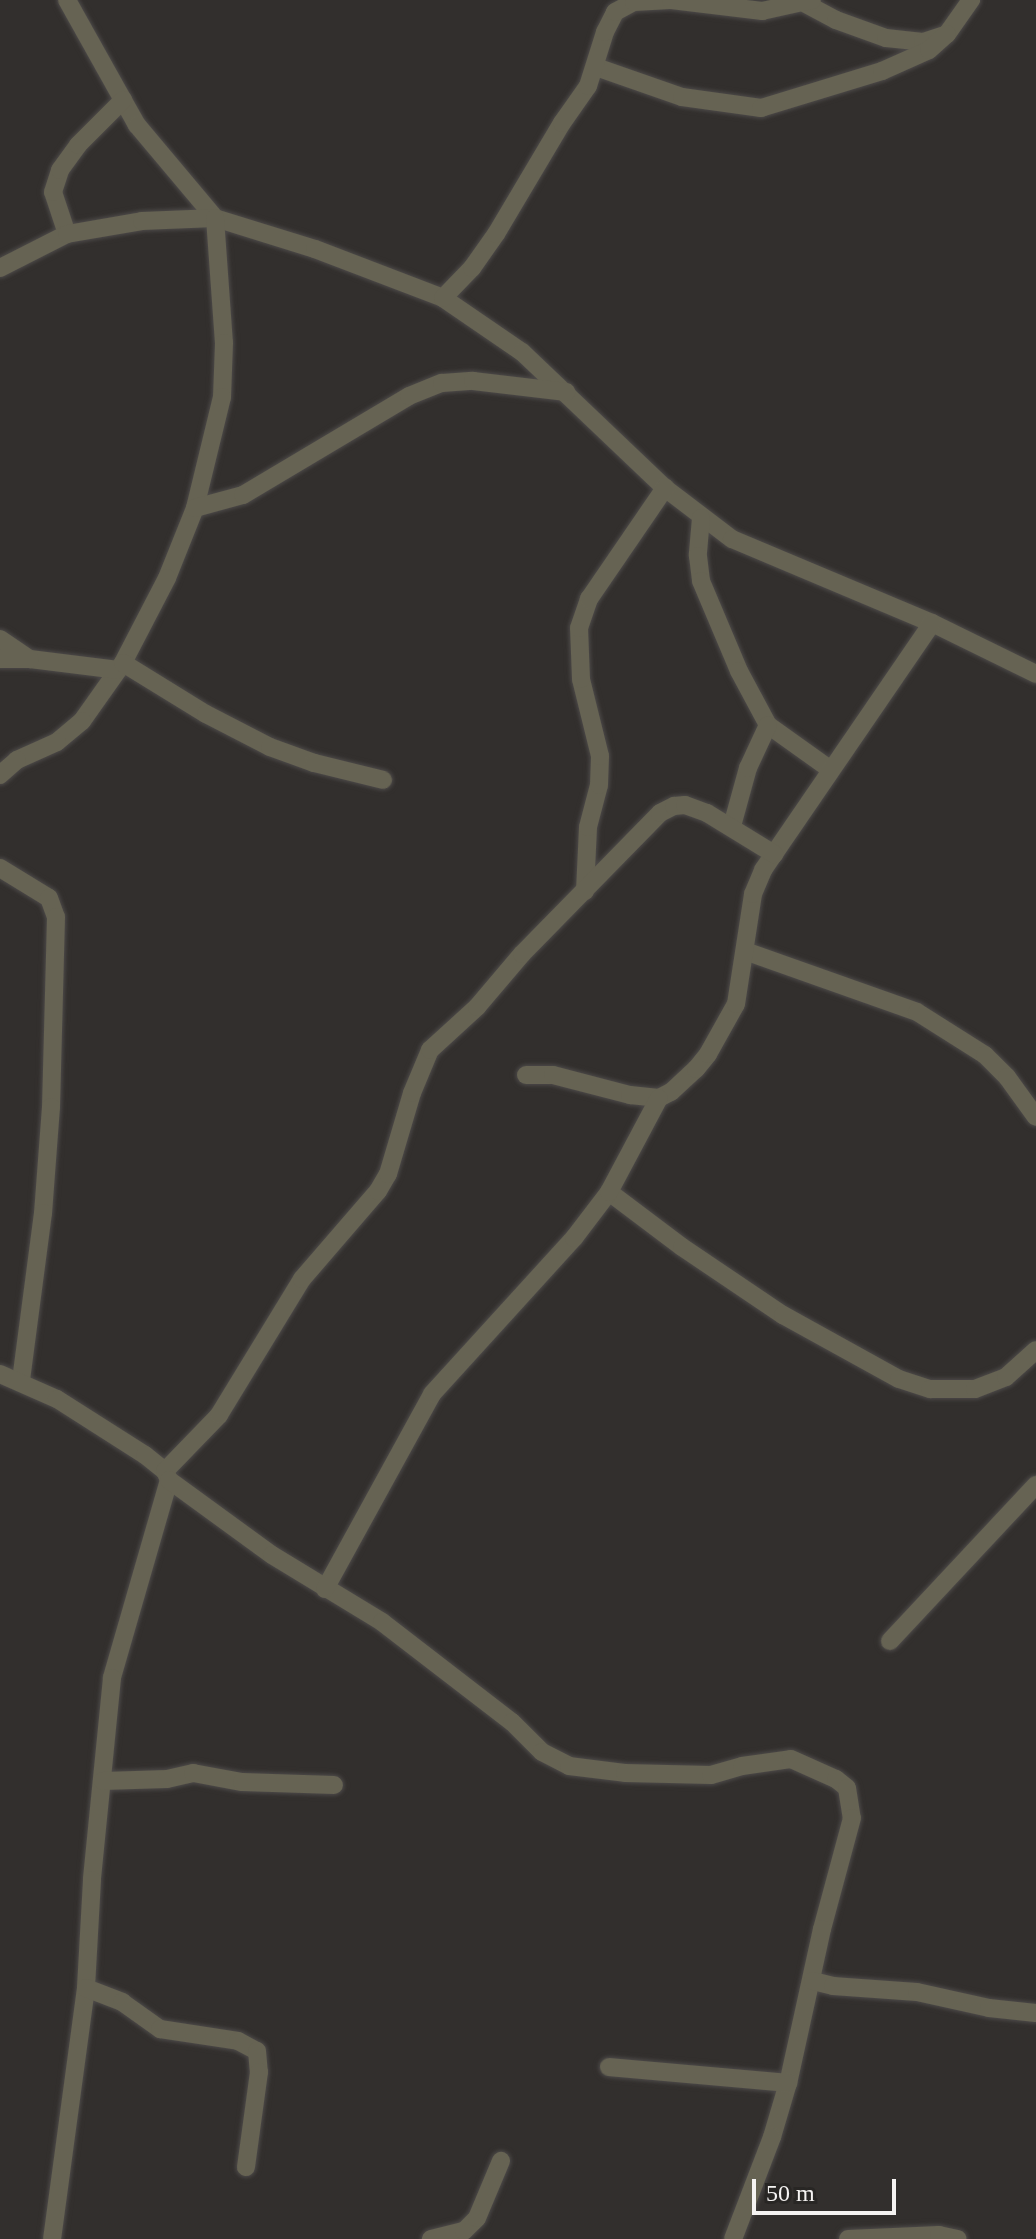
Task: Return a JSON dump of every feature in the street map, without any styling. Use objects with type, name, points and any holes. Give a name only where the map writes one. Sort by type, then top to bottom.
[{"type":"street","points":[[0,775],[17,760],[57,742],[82,721],[121,667],[167,578],[195,508],[222,397],[223,332],[215,218],[137,125],[67,0]]},
{"type":"street","points":[[443,298],[472,268],[496,234],[562,123],[588,86],[605,32],[615,12],[634,2],[671,0],[762,11],[809,2],[836,20],[886,38],[923,42],[947,34]]},
{"type":"street","points":[[596,67],[682,97],[761,108],[882,71],[929,50],[947,34],[971,0]]},
{"type":"street","points":[[67,234],[53,192],[60,170],[98,124],[123,100]]},
{"type":"street","points":[[0,268],[67,234],[142,221],[215,218],[315,249],[443,298],[513,345],[701,518],[765,556],[932,623],[1036,674]]},
{"type":"street","points":[[195,508],[243,495],[409,396],[442,383],[473,381],[566,392]]},
{"type":"street","points":[[585,891],[588,827],[599,785],[600,756],[581,679],[579,628],[589,599],[665,488]]},
{"type":"street","points":[[701,518],[698,556],[701,581],[739,671],[768,725],[831,770]]},
{"type":"street","points":[[325,1589],[432,1394],[574,1238],[609,1192],[659,1098],[682,1083],[708,1054],[736,1004],[753,894],[774,854],[932,623]]},
{"type":"street","points":[[0,639],[30,659]]},
{"type":"street","points":[[0,659],[121,667],[270,747],[314,763],[383,780]]},
{"type":"street","points":[[732,826],[748,768],[768,725]]},
{"type":"street","points":[[52,2239],[86,1988],[92,1880],[112,1678],[167,1476],[219,1415],[302,1279],[378,1191],[388,1174],[412,1093],[430,1050],[477,1007],[522,954],[660,813],[674,806],[685,805],[707,813],[774,854]]},
{"type":"street","points":[[0,868],[49,898],[56,917],[49,1137],[33,1307],[21,1381]]},
{"type":"street","points":[[745,951],[917,1012],[985,1055],[1007,1077],[1036,1117]]},
{"type":"street","points":[[526,1075],[553,1075],[630,1095],[659,1098]]},
{"type":"street","points":[[609,1192],[682,1247],[783,1315],[899,1379],[930,1389],[975,1389],[1006,1377],[1036,1350]]},
{"type":"street","points":[[0,1374],[57,1399],[325,1589],[382,1622],[512,1722],[542,1752],[569,1766],[625,1773],[711,1775],[742,1766],[791,1759],[836,1779],[847,1788],[852,1818],[822,1929],[813,1981],[788,2083],[772,2137],[733,2239]]},
{"type":"street","points":[[890,1641],[1036,1485]]},
{"type":"street","points":[[103,1781],[167,1779],[193,1773],[242,1782],[334,1785]]},
{"type":"street","points":[[813,1981],[833,1986],[917,1992],[1036,2013]]},
{"type":"street","points":[[86,1988],[122,2002],[160,2029],[238,2041],[257,2051],[259,2072],[246,2167]]},
{"type":"street","points":[[609,2067],[788,2083]]},
{"type":"street","points":[[431,2239],[464,2231],[477,2218],[501,2161]]},
{"type":"street","points":[[848,2239],[939,2235],[958,2239]]}]
